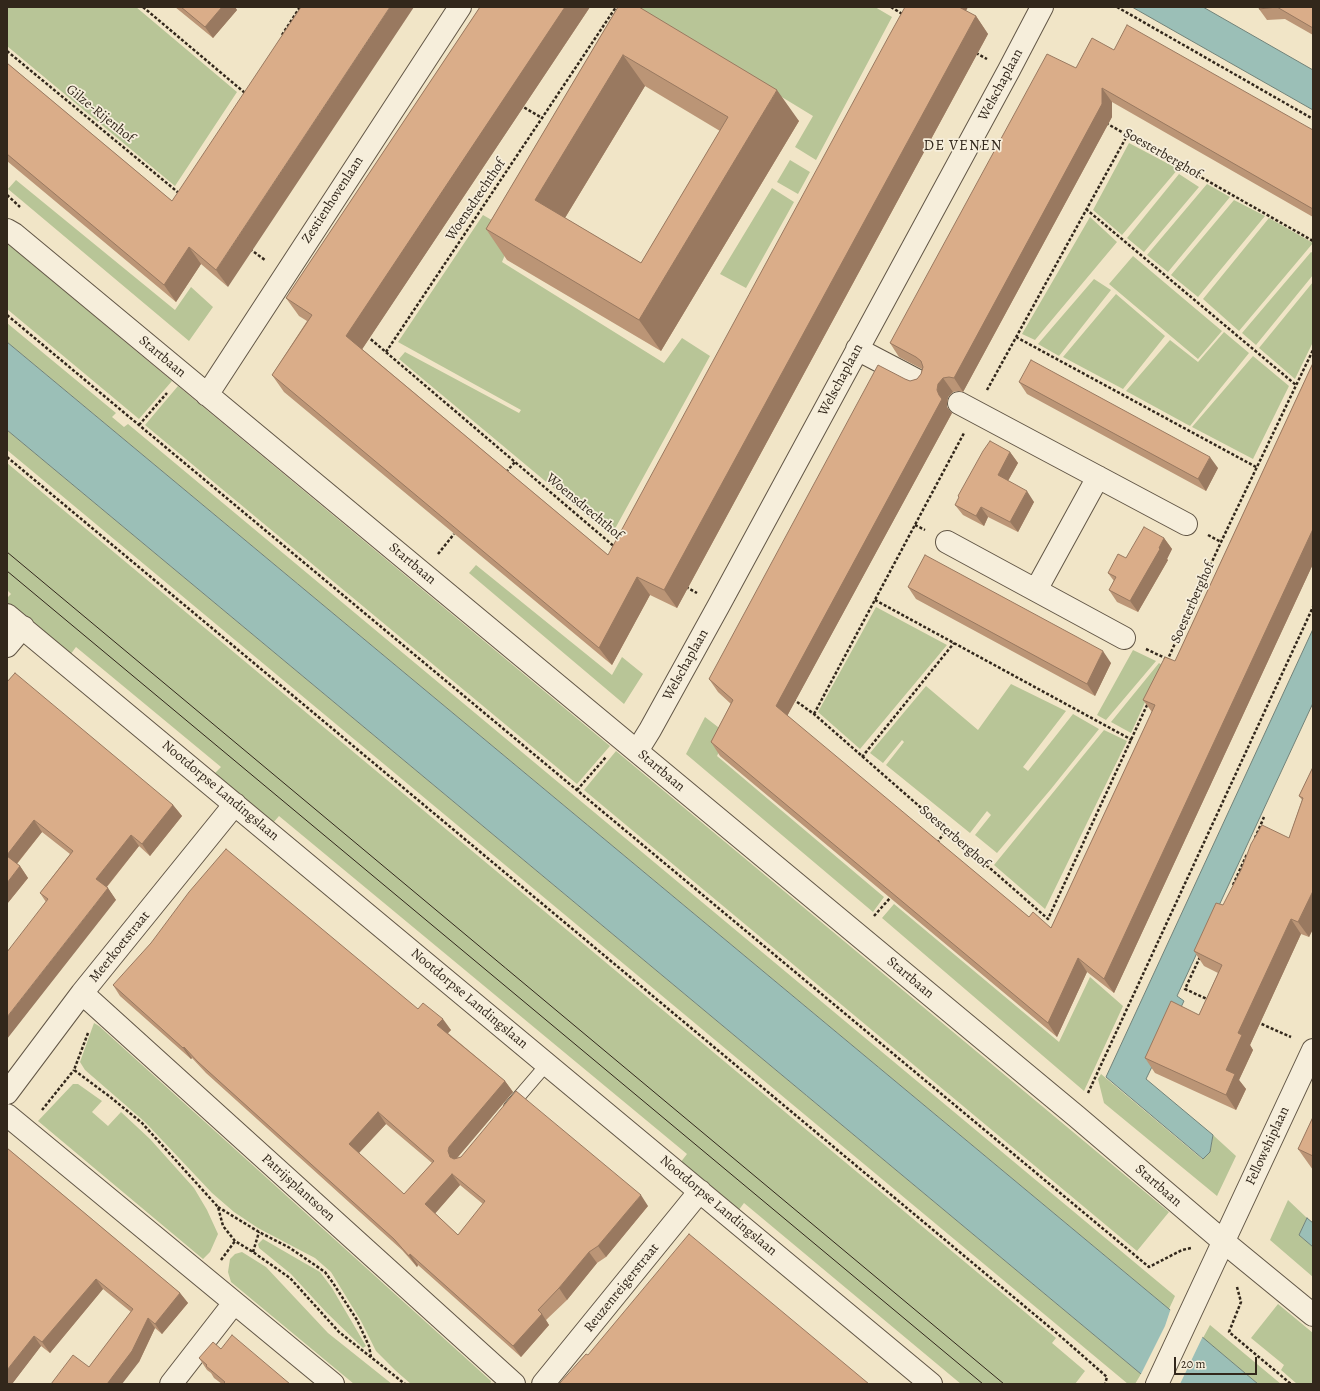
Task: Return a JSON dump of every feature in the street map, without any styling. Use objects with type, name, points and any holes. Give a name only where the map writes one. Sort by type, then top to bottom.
[{"type":"street","name":"Zestienhovenlaan","points":[[207,394],[460,7]]},
{"type":"street","name":"Welschaplaan","points":[[630,745],[650,730],[1010,70],[1042,7]]},
{"type":"street","name":"Startbaan","points":[[7,230],[14,234],[630,745],[1313,1315]]},
{"type":"street","points":[[857,349],[920,382]]},
{"type":"street","points":[[959,403],[1186,524]]},
{"type":"street","points":[[1036,590],[1098,477]]},
{"type":"street","points":[[947,542],[1124,638]]},
{"type":"street","points":[[7,646],[15,621]]},
{"type":"street","name":"Nootdorpse Landingslaan","points":[[15,621],[931,1384]]},
{"type":"street","name":"Meerkoetstraat","points":[[7,1093],[90,1000],[235,804]]},
{"type":"street","name":"Patrijsplantsoen","points":[[90,1000],[514,1384]]},
{"type":"street","name":"Fellowshiplaan","points":[[1224,1242],[1313,1050]]},
{"type":"street","points":[[13,1120],[333,1384]]},
{"type":"street","name":"Reuzenreigerstraat","points":[[543,1384],[700,1191]]},
{"type":"street","points":[[1157,1384],[1224,1242]]},
{"type":"street","points":[[171,1384],[234,1302]]},
{"type":"lane","points":[[502,1116],[547,1064]]},
{"type":"path","points":[[143,7],[245,93],[249,86]]},
{"type":"path","points":[[279,40],[300,7]]},
{"type":"path","name":"Woensdrechthof","points":[[386,352],[616,7]]},
{"type":"path","points":[[891,7],[907,16]]},
{"type":"path","points":[[1117,7],[1313,119]]},
{"type":"path","name":"Gilze-Rijenhof","points":[[7,51],[185,198]]},
{"type":"path","points":[[975,52],[1010,70]]},
{"type":"path","points":[[516,102],[542,118]]},
{"type":"path","name":"Soesterberghof","points":[[1100,119],[1313,241]]},
{"type":"path","points":[[1086,209],[1296,385]]},
{"type":"path","points":[[250,248],[285,275]]},
{"type":"path","points":[[7,315],[1149,1267],[1182,1250],[1224,1242]]},
{"type":"path","name":"Woensdrechthof","points":[[362,332],[619,550]]},
{"type":"path","points":[[1016,337],[1256,467]]},
{"type":"path","name":"Soesterberghof","points":[[1164,667],[1220,542],[1313,350]]},
{"type":"path","points":[[139,425],[183,374]]},
{"type":"path","points":[[7,457],[1059,1335],[1107,1377],[1105,1384]]},
{"type":"path","points":[[503,475],[515,462]]},
{"type":"path","points":[[680,584],[719,605]]},
{"type":"path","points":[[875,600],[1132,740]]},
{"type":"path","points":[[1088,1095],[1313,607]]},
{"type":"path","points":[[862,757],[954,643]]},
{"type":"path","name":"Soesterberghof","points":[[787,696],[814,714],[1048,919],[1132,740],[1151,696]]},
{"type":"path","points":[[577,790],[630,745]]},
{"type":"path","points":[[1255,838],[1264,817]]},
{"type":"path","points":[[936,845],[946,830]]},
{"type":"path","points":[[1232,889],[1248,853]]},
{"type":"path","points":[[874,917],[890,898]]},
{"type":"path","points":[[1202,953],[1185,989],[1214,1002]]},
{"type":"path","points":[[13,1120],[43,1110],[74,1070],[90,1000]]},
{"type":"path","points":[[1256,1022],[1292,1038]]},
{"type":"path","points":[[74,1070],[110,1096],[142,1122],[218,1207],[259,1232],[290,1248],[325,1272],[357,1320],[369,1346],[371,1357]]},
{"type":"path","points":[[218,1207],[223,1226],[235,1240],[290,1278],[339,1332],[405,1384]]},
{"type":"path","points":[[253,1252],[259,1232]]},
{"type":"path","points":[[1237,1287],[1241,1302],[1229,1332],[1291,1384]]},
{"type":"green space","points":[[7,7],[136,7],[237,92],[175,186],[7,46]]},
{"type":"green space","points":[[621,7],[875,7],[892,17],[816,160],[795,147],[813,116],[642,12]]},
{"type":"green space","points":[[1129,143],[1178,169],[1122,235],[1093,210]]},
{"type":"green space","points":[[790,160],[810,172],[798,194],[777,182]]},
{"type":"green space","points":[[1179,174],[1199,187],[1144,252],[1127,238]]},
{"type":"green space","points":[[16,180],[175,310],[191,287],[213,307],[189,341],[8,189]]},
{"type":"green space","points":[[1207,184],[1230,197],[1168,272],[1147,255]]},
{"type":"green space","points":[[772,188],[794,202],[746,288],[720,274]]},
{"type":"green space","points":[[1234,200],[1265,216],[1198,297],[1171,275]]},
{"type":"green space","points":[[483,215],[514,233],[502,262],[664,363],[682,338],[710,356],[611,536],[399,359],[405,352],[519,413],[521,410],[398,342]]},
{"type":"green space","points":[[1090,217],[1117,242],[1035,340],[1022,334]]},
{"type":"green space","points":[[1269,218],[1313,243],[1239,331],[1203,299]]},
{"type":"green space","points":[[7,243],[172,381],[139,419],[7,309]]},
{"type":"green space","points":[[1311,252],[1313,253],[1313,275],[1256,345],[1242,333]]},
{"type":"green space","points":[[1133,256],[1222,331],[1198,359],[1109,284]]},
{"type":"green space","points":[[1094,279],[1111,290],[1059,356],[1038,344]]},
{"type":"green space","points":[[1313,282],[1313,342],[1295,379],[1259,348]]},
{"type":"green space","points":[[1116,294],[1165,336],[1123,389],[1063,357]]},
{"type":"green space","points":[[7,323],[116,413],[112,417],[124,427],[128,424],[1175,1296],[1169,1309],[7,342]]},
{"type":"green space","points":[[1224,332],[1249,353],[1190,426],[1126,391],[1170,340],[1198,362]]},
{"type":"green space","points":[[1253,356],[1289,386],[1253,459],[1192,427]]},
{"type":"green space","points":[[178,386],[610,746],[577,784],[145,425]]},
{"type":"green space","points":[[7,430],[1141,1374],[1135,1384],[1128,1384],[7,450]]},
{"type":"green space","points":[[7,463],[1056,1338],[1052,1343],[1085,1371],[1075,1384],[961,1384],[744,1203],[738,1211],[680,1163],[687,1154],[279,816],[273,823],[214,774],[221,767],[76,647],[70,655],[7,603],[7,598],[11,594],[7,590]]},
{"type":"green space","points":[[476,565],[612,675],[622,657],[643,674],[624,704],[469,573]]},
{"type":"green space","points":[[876,607],[947,645],[860,749],[818,712]]},
{"type":"green space","points":[[1133,650],[1156,661],[1106,720],[1097,715]]},
{"type":"green space","points":[[1159,663],[1162,665],[1131,733],[1111,722]]},
{"type":"green space","points":[[1011,684],[1066,711],[1023,767],[1028,771],[1073,714],[1099,729],[997,853],[975,835],[991,815],[987,811],[970,833],[886,765],[904,742],[902,740],[883,763],[870,753],[926,686],[978,730]]},
{"type":"green space","points":[[705,717],[727,734],[717,756],[884,897],[873,912],[686,754]]},
{"type":"green space","points":[[1104,730],[1127,741],[1045,909],[994,865]]},
{"type":"green space","points":[[616,751],[1169,1212],[1137,1251],[584,790]]},
{"type":"green space","points":[[894,904],[1059,1042],[1090,977],[1123,1006],[1084,1091],[882,918]]},
{"type":"green space","points":[[94,1023],[491,1381],[490,1384],[411,1384],[396,1371],[376,1351],[361,1321],[331,1272],[315,1258],[258,1228],[234,1212],[212,1193],[145,1122],[85,1070],[80,1062]]},
{"type":"green space","points":[[1101,1074],[1202,1159],[1210,1152],[1213,1135],[1236,1156],[1217,1196],[1104,1103],[1098,1079]]},
{"type":"green space","points":[[73,1084],[78,1084],[102,1101],[92,1112],[108,1126],[121,1112],[150,1139],[194,1188],[207,1210],[218,1234],[210,1252],[203,1259],[38,1121]]},
{"type":"green space","points":[[1288,1200],[1307,1218],[1299,1235],[1313,1247],[1313,1277],[1270,1240]]},
{"type":"green space","points":[[263,1239],[320,1272],[332,1288],[366,1346],[363,1348],[326,1312],[291,1274],[259,1248],[258,1244]]},
{"type":"green space","points":[[242,1252],[266,1267],[328,1333],[392,1384],[354,1384],[231,1282],[228,1272],[230,1259],[235,1254]]},
{"type":"green space","points":[[1278,1304],[1313,1333],[1313,1384],[1297,1384],[1281,1370],[1284,1365],[1251,1338]]},
{"type":"green space","points":[[1210,1325],[1281,1384],[1258,1384],[1203,1338]]},
{"type":"water","points":[[1132,7],[1203,7],[1313,70],[1313,110]]},
{"type":"water","points":[[7,342],[1258,1384],[1153,1384],[7,430]]},
{"type":"water","points":[[1313,629],[1313,703],[1177,996],[1184,1001],[1146,1079],[1213,1135],[1210,1152],[1203,1159],[1106,1077]]},
{"type":"water","points":[[1307,1218],[1313,1223],[1313,1247],[1299,1235]]},
{"type":"pier","points":[[1171,1308],[1203,1336],[1180,1384],[1149,1384],[1140,1376],[1165,1326]]},
{"type":"building","points":[[181,7],[222,7],[205,27]]},
{"type":"building","points":[[301,7],[390,7],[216,270],[189,247],[164,285],[7,154],[7,63],[172,201]]},
{"type":"building","points":[[480,7],[565,7],[346,336],[608,555],[905,7],[959,7],[976,16],[664,590],[637,577],[599,648],[272,375],[312,315],[286,298]]},
{"type":"building","points":[[618,7],[639,7],[777,90],[639,320],[486,229]],"holes":[[[623,55],[728,117],[641,263],[535,200]]]},
{"type":"building","points":[[1260,7],[1277,7],[1259,9]]},
{"type":"building","points":[[1277,7],[1313,7],[1313,28]]},
{"type":"building","points":[[1127,25],[1313,130],[1313,209],[1102,88],[1102,104],[954,378],[943,378],[938,384],[937,390],[942,399],[776,706],[1029,917],[1033,912],[1051,928],[1155,705],[1143,700],[1165,657],[1175,661],[1313,363],[1313,529],[1104,979],[1078,958],[1048,1023],[711,742],[733,700],[709,679],[878,365],[910,381],[917,379],[921,374],[923,367],[921,361],[890,343],[1047,54],[1076,68],[1092,38],[1114,50]]},
{"type":"building","points":[[1031,360],[1210,457],[1198,479],[1019,382]]},
{"type":"building","points":[[990,441],[1010,452],[998,475],[1027,491],[1010,522],[981,507],[976,516],[955,505],[959,497],[958,496]]},
{"type":"building","points":[[1144,527],[1164,538],[1159,548],[1160,549],[1130,601],[1109,590],[1116,577],[1108,573],[1118,554],[1126,558]]},
{"type":"building","points":[[925,555],[1103,651],[1087,684],[908,587]]},
{"type":"building","points":[[15,673],[173,805],[142,844],[131,835],[96,879],[108,888],[7,1017],[7,952],[48,899],[40,893],[73,851],[34,820],[7,855],[7,682]]},
{"type":"building","points":[[1313,767],[1313,891],[1298,922],[1291,919],[1238,1033],[1242,1035],[1226,1070],[1235,1074],[1226,1095],[1145,1058],[1171,1001],[1199,1015],[1222,965],[1194,951],[1216,903],[1223,905],[1241,870],[1251,844],[1262,825],[1289,838],[1303,798],[1299,796]]},
{"type":"building","points":[[226,849],[418,1009],[423,1003],[443,1019],[437,1025],[505,1081],[449,1147],[448,1151],[450,1157],[454,1159],[461,1157],[516,1091],[641,1195],[598,1246],[589,1252],[559,1288],[538,1310],[542,1314],[513,1346],[410,1254],[409,1256],[394,1239],[198,1062],[184,1047],[183,1048],[113,985],[151,943],[189,892]],"holes":[[[378,1112],[434,1161],[404,1194],[349,1144]],[[452,1174],[485,1201],[458,1235],[425,1204]]]},
{"type":"building","points":[[7,856],[20,866],[7,883]]},
{"type":"building","points":[[1313,1117],[1313,1156],[1298,1149]]},
{"type":"building","points":[[7,1148],[180,1293],[155,1324],[148,1318],[132,1351],[107,1384],[51,1384],[73,1355],[89,1367],[133,1309],[96,1279],[42,1342],[34,1336],[7,1370]]},
{"type":"building","points":[[689,1234],[869,1384],[559,1384],[586,1354],[588,1355]]},
{"type":"building","points":[[232,1335],[290,1384],[223,1384],[225,1382],[199,1358],[213,1342],[221,1349]]},
{"type":"tram line","points":[[7,552],[1004,1384]]},
{"type":"tram line","points":[[7,571],[983,1384]]},
{"type":"district","name":"DE VENEN","points":[[963,146]]}]
